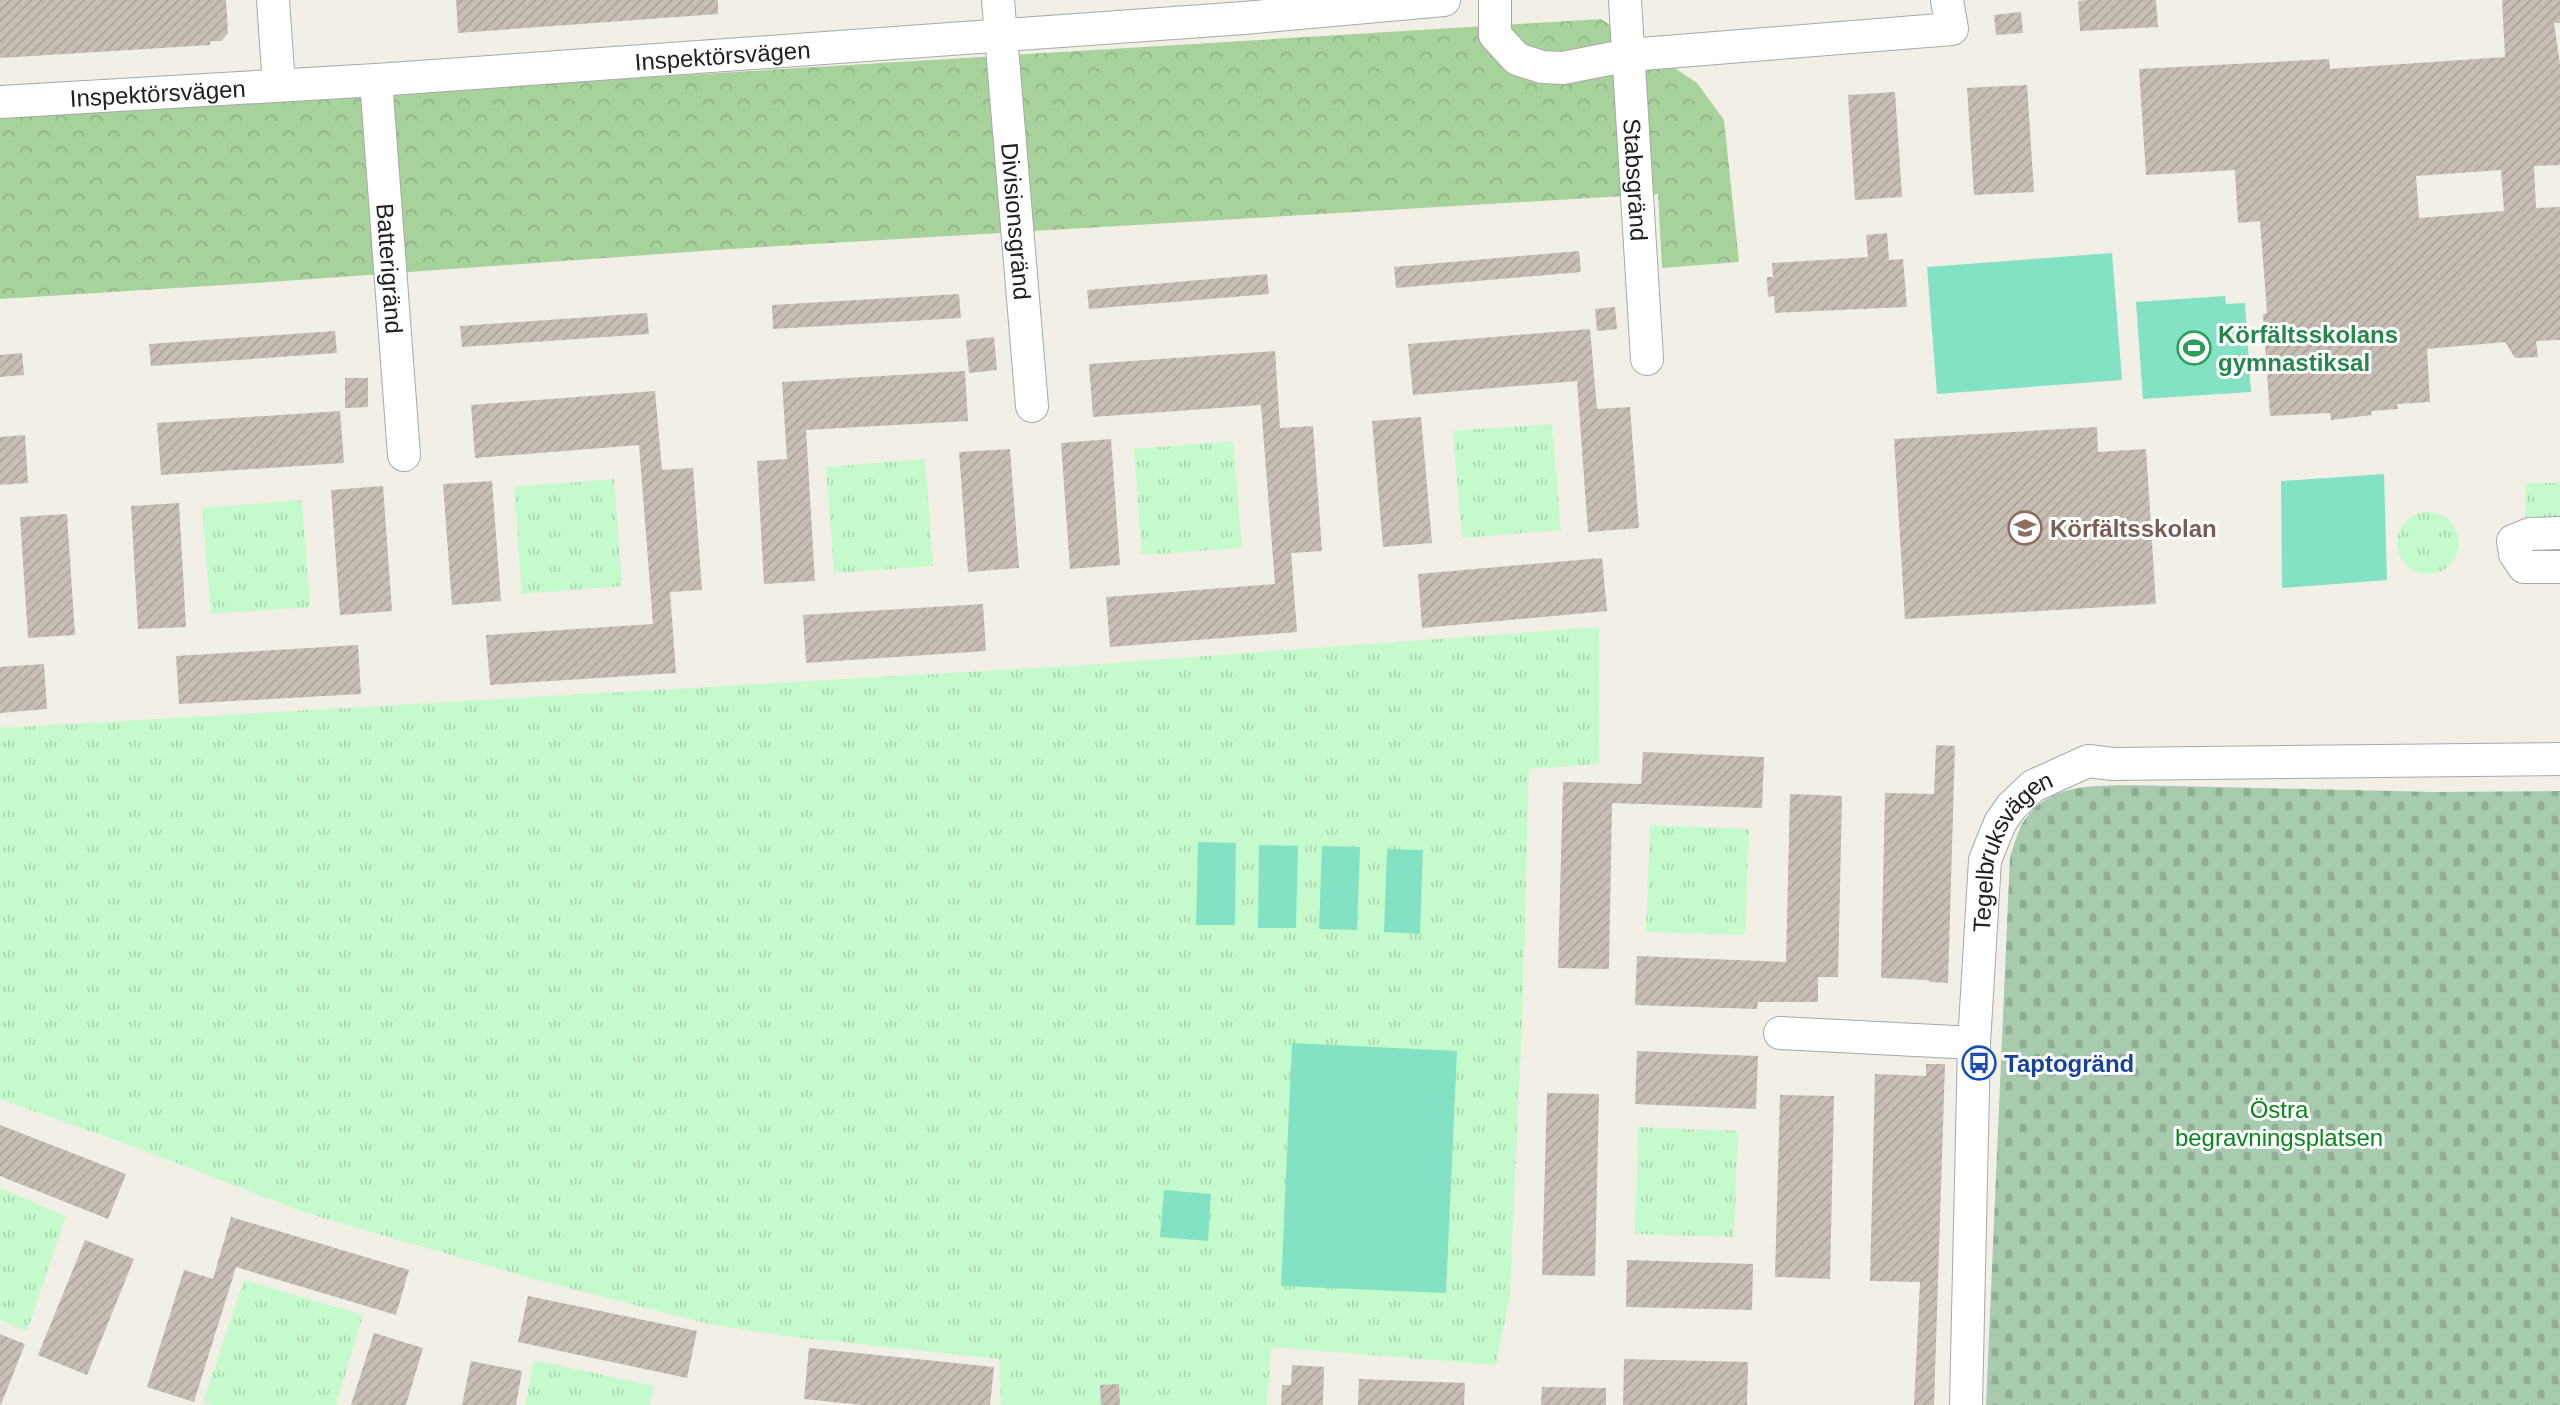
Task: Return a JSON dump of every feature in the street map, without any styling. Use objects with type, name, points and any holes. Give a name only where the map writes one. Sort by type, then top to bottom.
[{"type":"street","points":[[273,0],[279,85]]},
{"type":"street","name":"Divisionsgränd","points":[[998,0],[1032,406]]},
{"type":"street","name":"Inspektörsvägen","points":[[0,102],[376,80],[1444,0]]},
{"type":"street","points":[[1494,0],[1495,35],[1517,59],[1542,67],[1563,68],[1629,55],[1952,29],[1947,0]]},
{"type":"street","name":"Stabsgränd","points":[[1625,0],[1647,359]]},
{"type":"street","name":"Batterigränd","points":[[376,80],[404,455]]},
{"type":"street","points":[[2560,533],[2530,534],[2513,541],[2515,554],[2524,567],[2560,567]]},
{"type":"street","name":"Tegelbruksvägen","points":[[1966,1405],[1973,1043],[1985,860],[2000,823],[2023,794],[2033,786],[2088,761],[2113,764],[2560,759]]},
{"type":"street","points":[[1780,1033],[1973,1043]]},
{"type":"green space","points":[[1601,19],[1697,83],[1724,120],[1739,262],[1662,268],[1658,194],[730,249],[0,299],[0,117]]},
{"type":"green space","points":[[2112,253],[2122,380],[1937,394],[1927,267]]},
{"type":"green space","name":"Körfältsskolans gymnastiksal","points":[[2225,296],[2226,304],[2245,303],[2251,392],[2143,399],[2136,302]]},
{"type":"green space","points":[[1552,424],[1561,530],[1462,538],[1453,431]]},
{"type":"green space","points":[[1233,441],[1242,548],[1142,555],[1134,449]]},
{"type":"green space","points":[[925,459],[933,566],[834,573],[826,467]]},
{"type":"green space","points":[[2384,474],[2387,580],[2282,588],[2281,481]]},
{"type":"green space","points":[[614,479],[622,586],[522,594],[514,487]]},
{"type":"green space","points":[[2526,483],[2560,483],[2560,517],[2525,519]]},
{"type":"green space","points":[[302,500],[310,607],[211,614],[202,508]]},
{"type":"green space","points":[[2422,512],[2434,512],[2450,521],[2457,531],[2457,555],[2450,565],[2434,574],[2422,574],[2411,569],[2402,560],[2397,549],[2397,537],[2402,526],[2411,517]]},
{"type":"green space","points":[[1599,627],[1599,764],[1529,769],[1523,995],[1510,1294],[1496,1365],[1271,1347],[1267,1405],[1001,1405],[999,1359],[784,1336],[709,1324],[541,1281],[303,1212],[0,1099],[0,728],[1086,665]]},
{"type":"green space","name":"Östra begravningsplatsen","points":[[2131,785],[2434,792],[2560,791],[2560,1405],[1986,1405],[2010,856],[2022,824],[2044,801],[2056,794],[2084,787]]},
{"type":"green space","points":[[1650,825],[1749,829],[1745,935],[1646,932]]},
{"type":"green space","points":[[1198,842],[1236,843],[1235,925],[1196,925]]},
{"type":"green space","points":[[1259,845],[1298,846],[1296,928],[1258,928]]},
{"type":"green space","points":[[1322,846],[1360,847],[1357,930],[1319,929]]},
{"type":"green space","points":[[1387,849],[1423,850],[1420,934],[1384,932]]},
{"type":"green space","points":[[1292,1043],[1457,1051],[1446,1293],[1281,1286]]},
{"type":"green space","points":[[1638,1127],[1738,1131],[1734,1237],[1635,1234]]},
{"type":"green space","points":[[0,1188],[66,1216],[27,1331],[0,1320]]},
{"type":"green space","points":[[1164,1190],[1211,1194],[1208,1241],[1160,1237]]},
{"type":"green space","points":[[244,1280],[363,1315],[336,1405],[214,1405],[203,1402]]},
{"type":"green space","points":[[534,1360],[654,1386],[650,1405],[525,1405]]},
{"type":"building","points":[[0,0],[226,0],[228,33],[221,41],[210,41],[210,45],[0,58]]},
{"type":"building","points":[[456,0],[718,0],[718,14],[458,33]]},
{"type":"building","points":[[2156,0],[2158,27],[2080,31],[2078,1]]},
{"type":"building","points":[[2502,0],[2560,0],[2560,23],[2554,23],[2560,64],[2560,165],[2534,166],[2536,208],[2560,207],[2560,340],[2536,341],[2538,357],[2515,358],[2505,342],[2427,349],[2430,402],[2397,404],[2398,409],[2371,411],[2372,415],[2331,420],[2330,413],[2270,416],[2263,314],[2267,313],[2260,221],[2238,223],[2235,170],[2146,175],[2139,69],[2329,59],[2330,69],[2505,57]],"holes":[[[2501,170],[2504,211],[2419,218],[2416,176]]]},
{"type":"building","points":[[2021,12],[2023,33],[1996,35],[1994,15]]},
{"type":"building","points":[[2027,85],[2034,192],[1974,195],[1967,88]]},
{"type":"building","points":[[1895,92],[1902,197],[1855,200],[1848,95]]},
{"type":"building","points":[[1887,233],[1889,260],[1903,259],[1907,307],[1775,313],[1774,296],[1768,297],[1767,277],[1773,277],[1772,263],[1868,257],[1866,235]]},
{"type":"building","points":[[1579,251],[1581,272],[1396,288],[1394,267]]},
{"type":"building","points":[[1267,274],[1269,294],[1089,309],[1087,290]]},
{"type":"building","points":[[959,294],[961,318],[773,329],[772,305]]},
{"type":"building","points":[[1615,307],[1617,329],[1597,331],[1595,309]]},
{"type":"building","points":[[647,313],[649,334],[462,347],[460,326]]},
{"type":"building","points":[[1590,329],[1597,409],[1630,407],[1639,528],[1588,532],[1577,381],[1413,395],[1408,344]]},
{"type":"building","points":[[335,331],[337,353],[151,366],[149,344]]},
{"type":"building","points":[[994,337],[997,370],[969,373],[966,340]]},
{"type":"building","points":[[1275,351],[1280,428],[1313,426],[1322,551],[1291,553],[1297,632],[1110,647],[1106,597],[1275,584],[1261,405],[1093,417],[1089,364]]},
{"type":"building","points":[[22,353],[24,375],[0,377],[0,355]]},
{"type":"building","points":[[965,371],[968,421],[806,430],[815,581],[764,584],[757,461],[787,459],[782,382]]},
{"type":"building","points":[[345,378],[368,378],[368,407],[345,408]]},
{"type":"building","points":[[655,391],[662,470],[693,468],[702,590],[670,592],[676,673],[490,685],[486,635],[653,624],[639,445],[475,458],[471,405]]},
{"type":"building","points":[[340,411],[344,463],[161,475],[157,423]]},
{"type":"building","points":[[1421,417],[1432,543],[1383,547],[1372,421]]},
{"type":"building","name":"Körfältsskolan","points":[[2097,427],[2098,452],[2146,449],[2156,604],[1905,619],[1894,439]]},
{"type":"building","points":[[25,435],[28,483],[0,485],[0,437]]},
{"type":"building","points":[[1111,439],[1120,565],[1070,569],[1061,443]]},
{"type":"building","points":[[1010,449],[1019,568],[968,572],[959,452]]},
{"type":"building","points":[[492,481],[501,601],[452,605],[443,484]]},
{"type":"building","points":[[383,486],[392,611],[340,615],[331,490]]},
{"type":"building","points":[[179,503],[186,627],[138,629],[131,506]]},
{"type":"building","points":[[67,514],[75,635],[28,638],[20,517]]},
{"type":"building","points":[[1602,558],[1607,611],[1422,628],[1418,574]]},
{"type":"building","points":[[983,604],[986,651],[806,663],[803,615]]},
{"type":"building","points":[[358,645],[361,694],[179,704],[176,656]]},
{"type":"building","points":[[44,664],[47,709],[0,713],[0,667]]},
{"type":"building","points":[[1936,745],[1955,746],[1948,983],[1881,978],[1885,793],[1934,794]]},
{"type":"building","points":[[1643,752],[1764,757],[1762,808],[1612,803],[1609,969],[1558,968],[1563,782],[1641,784]]},
{"type":"building","points":[[1790,794],[1842,796],[1838,977],[1818,977],[1818,1002],[1758,1002],[1757,1009],[1635,1005],[1637,956],[1786,962]]},
{"type":"building","points":[[1637,1051],[1758,1056],[1756,1109],[1635,1104]]},
{"type":"building","points":[[1926,1064],[1945,1064],[1934,1405],[1914,1405],[1920,1282],[1870,1281],[1875,1074],[1926,1076]]},
{"type":"building","points":[[1547,1093],[1599,1094],[1595,1276],[1542,1275]]},
{"type":"building","points":[[1780,1095],[1834,1096],[1830,1279],[1775,1277]]},
{"type":"building","points":[[0,1125],[126,1174],[108,1219],[0,1176]]},
{"type":"building","points":[[231,1217],[409,1270],[396,1315],[236,1267],[194,1402],[147,1387],[184,1270],[213,1279]]},
{"type":"building","points":[[85,1240],[134,1259],[87,1375],[38,1355]]},
{"type":"building","points":[[1627,1260],[1753,1264],[1752,1310],[1626,1307]]},
{"type":"building","points":[[528,1296],[697,1331],[687,1378],[518,1342]]},
{"type":"building","points":[[374,1333],[423,1348],[406,1405],[351,1405]]},
{"type":"building","points":[[0,1334],[25,1344],[1,1405],[0,1404]]},
{"type":"building","points":[[809,1348],[994,1367],[990,1405],[862,1405],[804,1399]]},
{"type":"building","points":[[1624,1359],[1748,1362],[1747,1405],[1623,1405]]},
{"type":"building","points":[[471,1361],[522,1371],[516,1405],[462,1405]]},
{"type":"building","points":[[1292,1365],[1324,1367],[1323,1405],[1281,1405],[1282,1385],[1291,1385]]},
{"type":"building","points":[[1359,1379],[1465,1383],[1464,1405],[1358,1405]]},
{"type":"building","points":[[1119,1384],[1120,1405],[1101,1405],[1100,1385]]},
{"type":"building","points":[[1542,1387],[1606,1388],[1606,1405],[1541,1405]]},
{"type":"place","name":"Körfältsskolans gymnastiksal","points":[[2194,348]]},
{"type":"place","name":"Körfältsskolan","points":[[2025,528]]},
{"type":"place","name":"Taptogränd","points":[[1979,1063]]}]
